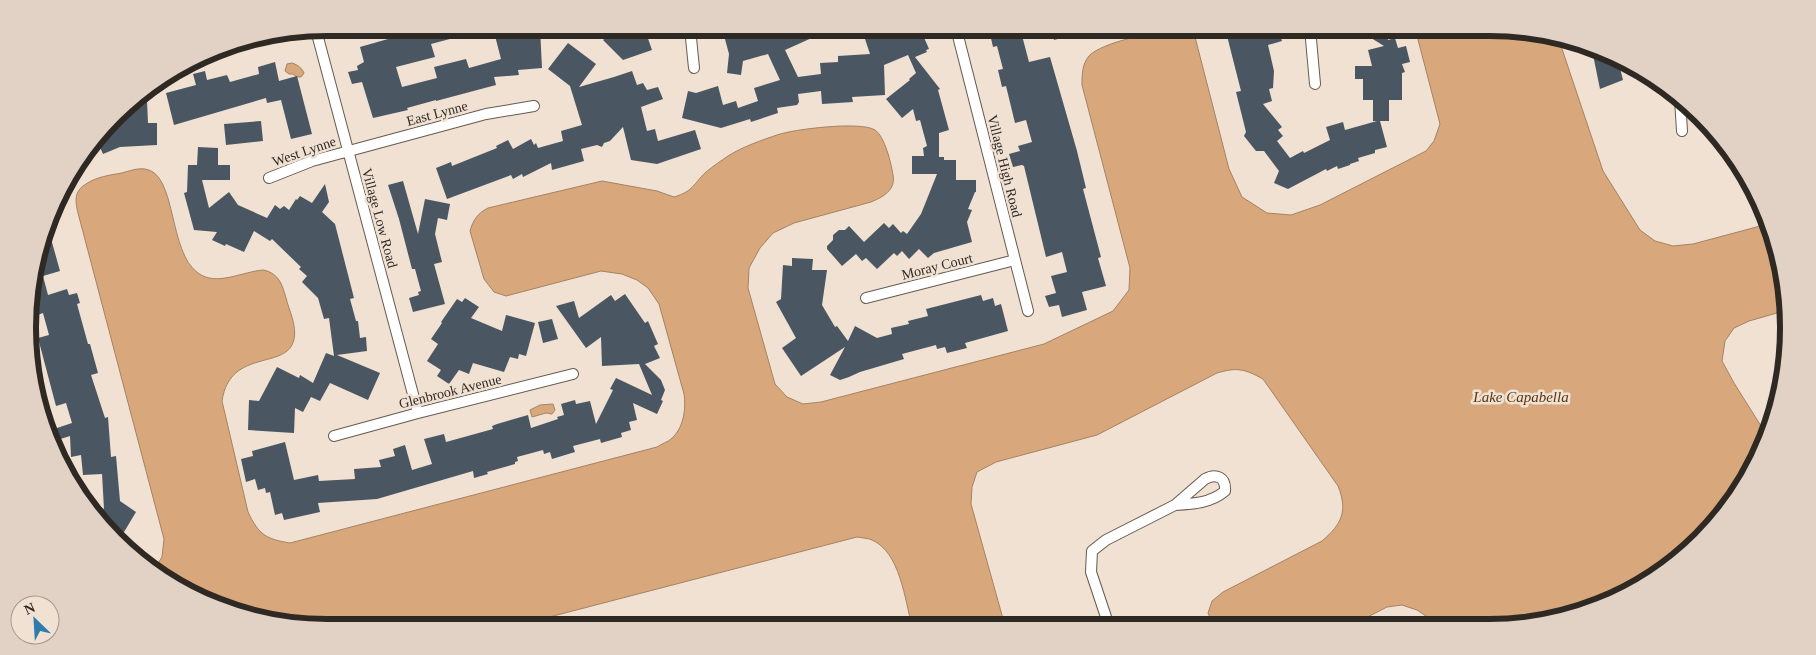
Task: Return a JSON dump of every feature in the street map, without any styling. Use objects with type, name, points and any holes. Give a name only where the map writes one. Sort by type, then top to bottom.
[{"type":"street","points":[[691,36],[694,68]]},
{"type":"street","name":"Village High Road","points":[[958,36],[1028,311]]},
{"type":"street","points":[[1311,36],[1315,84]]},
{"type":"street","name":"Village Low Road","points":[[318,37],[418,413]]},
{"type":"street","name":"East Lynne","points":[[348,151],[486,114],[534,106]]},
{"type":"street","points":[[1681,109],[1682,131]]},
{"type":"street","name":"West Lynne","points":[[268,178],[312,161],[348,151]]},
{"type":"street","name":"Moray Court","points":[[866,298],[1015,260]]},
{"type":"street","name":"Glenbrook Avenue","points":[[334,436],[573,374]]},
{"type":"street","points":[[1107,619],[1091,572],[1092,552],[1106,540],[1175,505]]},
{"type":"water","name":"Lake Capabella","points":[[1140,36],[1195,37],[1229,169],[1242,197],[1267,213],[1291,215],[1320,205],[1426,151],[1434,141],[1440,124],[1417,36],[1508,37],[1561,45],[1603,171],[1640,230],[1655,241],[1673,246],[1693,244],[1761,226],[1774,271],[1779,312],[1749,321],[1734,328],[1725,341],[1722,361],[1762,427],[1741,473],[1720,505],[1681,546],[1650,570],[1600,597],[1564,609],[1508,618],[1430,619],[1417,610],[1402,605],[1387,607],[1364,619],[1211,619],[1208,613],[1212,601],[1223,592],[1322,541],[1334,529],[1343,510],[1338,486],[1263,379],[1246,371],[1230,370],[1217,373],[1097,435],[996,462],[977,472],[972,487],[971,504],[1003,619],[910,619],[900,578],[889,555],[872,540],[857,537],[542,619],[328,619],[289,616],[252,609],[216,597],[182,580],[158,564],[162,557],[164,539],[77,209],[77,193],[90,182],[139,169],[145,169],[155,174],[163,184],[176,232],[188,263],[198,273],[213,279],[264,270],[273,274],[281,284],[295,334],[290,349],[281,355],[247,366],[236,373],[227,384],[222,401],[248,512],[264,535],[275,540],[290,543],[657,447],[670,440],[679,429],[685,406],[684,394],[659,304],[648,288],[637,280],[622,274],[601,271],[506,296],[494,292],[484,279],[470,231],[476,217],[488,208],[602,181],[657,191],[674,197],[689,190],[706,172],[728,156],[759,141],[777,135],[812,128],[842,126],[867,127],[875,130],[882,138],[889,157],[893,180],[891,189],[880,198],[871,202],[794,223],[773,233],[760,248],[749,268],[748,288],[775,384],[787,397],[803,404],[821,402],[1044,344],[1113,311],[1129,290],[1130,268],[1082,85],[1083,70],[1089,56],[1105,46]]},
{"type":"water","points":[[292,63],[298,66],[304,73],[301,77],[285,71],[287,64]]},
{"type":"water","points":[[553,404],[555,410],[552,414],[546,413],[532,417],[530,410],[540,405]]},
{"type":"building","points":[[461,36],[431,44],[435,57],[396,67],[402,87],[437,78],[434,67],[466,59],[469,68],[501,59],[495,36],[540,36],[542,68],[518,70],[519,75],[494,77],[496,85],[373,118],[362,82],[352,84],[348,72],[358,70],[357,66],[364,62],[360,47],[395,37]]},
{"type":"building","points":[[607,36],[647,36],[652,50],[623,60],[603,40]]},
{"type":"building","points":[[724,36],[816,36],[785,50],[798,77],[821,74],[820,63],[838,62],[838,56],[870,54],[865,39],[869,36],[881,36],[882,38],[887,36],[923,36],[929,49],[926,50],[927,52],[915,57],[940,89],[938,90],[949,130],[939,133],[939,157],[944,157],[944,160],[956,160],[956,180],[976,180],[976,192],[968,209],[972,210],[967,222],[972,242],[934,253],[928,258],[919,249],[909,259],[902,251],[897,256],[894,253],[877,269],[866,258],[862,261],[856,254],[842,266],[827,249],[827,246],[833,240],[833,235],[839,230],[845,230],[849,226],[864,242],[884,223],[889,228],[893,224],[901,233],[903,231],[907,234],[921,214],[937,174],[912,174],[912,156],[924,156],[923,148],[927,146],[920,120],[916,121],[913,109],[902,118],[886,99],[916,73],[908,55],[884,65],[885,95],[852,97],[853,102],[822,104],[821,91],[798,94],[799,102],[797,105],[777,108],[778,113],[751,122],[750,119],[721,128],[682,118],[688,91],[696,93],[718,86],[723,105],[736,101],[738,108],[758,101],[754,88],[780,80],[768,54],[743,61],[741,75],[727,73],[729,54]]},
{"type":"building","points":[[990,36],[1022,36],[1029,62],[1050,57],[1077,151],[1086,188],[1083,189],[1101,257],[1098,258],[1106,286],[1082,292],[1087,310],[1062,317],[1059,305],[1049,307],[1045,296],[1056,293],[1051,276],[1067,272],[1062,252],[1046,257],[1024,166],[1013,167],[1009,154],[1020,151],[1018,146],[1032,142],[1026,120],[1015,123],[1006,86],[1002,87],[998,70],[1003,69],[997,46],[993,47]]},
{"type":"building","points":[[1053,36],[1069,36],[1054,40]]},
{"type":"building","points":[[1227,36],[1280,36],[1282,41],[1268,45],[1274,71],[1273,88],[1269,89],[1272,101],[1263,104],[1282,127],[1278,130],[1283,136],[1277,141],[1290,158],[1330,140],[1326,127],[1343,122],[1345,130],[1377,121],[1373,121],[1373,100],[1363,100],[1363,79],[1355,79],[1355,66],[1372,66],[1368,50],[1384,46],[1368,36],[1387,36],[1388,40],[1395,38],[1398,48],[1406,46],[1410,62],[1402,64],[1405,72],[1402,73],[1402,100],[1389,100],[1389,121],[1380,121],[1387,147],[1358,158],[1359,161],[1350,165],[1338,169],[1337,166],[1327,171],[1326,169],[1288,189],[1274,183],[1279,171],[1264,151],[1256,151],[1244,136],[1246,132],[1236,92],[1241,91]]},
{"type":"building","points":[[568,43],[596,64],[579,87],[632,71],[637,85],[643,83],[647,90],[658,87],[663,99],[641,107],[647,131],[655,129],[658,141],[695,130],[701,149],[657,164],[631,160],[623,127],[610,141],[604,143],[602,147],[597,145],[581,149],[584,161],[552,170],[551,163],[523,177],[522,174],[513,179],[511,175],[447,199],[436,168],[451,162],[452,166],[497,148],[496,146],[508,140],[513,149],[531,139],[538,148],[563,141],[561,131],[582,125],[570,86],[548,69]]},
{"type":"building","points":[[1593,56],[1620,68],[1623,80],[1600,89]]},
{"type":"building","points":[[275,62],[279,81],[297,76],[312,134],[291,139],[281,100],[267,103],[266,98],[174,125],[166,93],[196,85],[193,74],[205,71],[207,80],[227,75],[230,82],[259,74],[258,67]]},
{"type":"building","points":[[144,101],[147,101],[148,123],[157,123],[157,145],[120,147],[103,154],[99,146]]},
{"type":"building","points":[[261,121],[263,141],[226,145],[224,124]]},
{"type":"building","points":[[198,147],[218,148],[218,165],[230,165],[230,180],[202,180],[209,208],[229,192],[238,205],[267,218],[275,205],[280,209],[284,206],[289,210],[300,196],[312,203],[325,184],[329,202],[322,212],[335,224],[354,298],[350,299],[356,321],[358,321],[360,338],[366,337],[367,351],[337,355],[380,373],[368,400],[330,383],[320,401],[311,397],[303,412],[295,408],[294,433],[248,430],[249,400],[259,401],[277,367],[299,378],[300,375],[313,383],[326,353],[334,356],[329,318],[324,319],[318,298],[302,282],[307,276],[299,269],[301,267],[272,239],[270,241],[254,231],[244,252],[212,240],[217,232],[194,230],[184,193],[187,192],[188,165],[197,165]]},
{"type":"building","points":[[403,181],[418,234],[425,199],[450,204],[447,220],[438,218],[435,234],[442,262],[434,264],[445,304],[413,312],[409,298],[419,295],[418,292],[421,291],[415,269],[412,269],[388,185]]},
{"type":"building","points":[[51,238],[60,271],[43,276],[48,295],[67,289],[69,295],[77,293],[80,303],[77,304],[98,373],[91,375],[105,418],[108,417],[111,457],[116,456],[120,501],[136,512],[123,534],[95,503],[104,509],[102,474],[83,475],[81,455],[71,457],[70,436],[58,439],[55,429],[72,423],[66,403],[56,406],[38,338],[49,335],[43,313],[37,315],[42,271]]},
{"type":"building","points":[[792,258],[813,259],[812,270],[827,270],[822,305],[835,327],[837,326],[848,341],[855,326],[877,338],[892,334],[891,328],[909,324],[908,321],[928,316],[926,309],[981,295],[983,301],[993,298],[995,306],[1001,304],[1008,331],[965,343],[967,348],[947,353],[945,347],[937,349],[936,345],[902,354],[904,359],[840,380],[830,375],[845,347],[801,376],[782,348],[796,338],[776,302],[781,299],[783,265],[792,266]]},
{"type":"building","points":[[625,294],[645,323],[648,321],[658,344],[654,346],[660,358],[645,364],[661,380],[665,390],[661,400],[663,401],[657,414],[633,403],[637,420],[629,422],[631,430],[621,433],[622,437],[601,443],[600,439],[573,446],[575,452],[552,459],[550,452],[544,454],[543,450],[517,457],[518,461],[515,464],[474,478],[473,471],[377,499],[318,503],[320,512],[284,520],[282,513],[275,515],[270,492],[266,493],[265,488],[258,490],[255,479],[246,482],[241,459],[253,456],[252,451],[285,442],[294,480],[318,475],[319,481],[355,479],[354,469],[381,467],[379,460],[395,456],[393,449],[405,445],[412,470],[432,464],[424,439],[444,434],[446,442],[493,429],[492,426],[497,424],[528,415],[531,428],[558,419],[557,417],[564,415],[561,404],[575,400],[576,404],[590,401],[596,424],[613,390],[610,389],[616,378],[652,395],[639,364],[602,366],[601,337],[586,348],[556,306],[574,301],[579,318],[611,295],[615,301]]},
{"type":"building","points":[[465,298],[479,307],[471,318],[502,331],[506,315],[535,323],[526,356],[519,354],[518,359],[510,357],[504,372],[473,363],[469,374],[459,370],[449,384],[437,376],[441,370],[427,361],[438,344],[431,339],[457,299],[462,302]]},
{"type":"building","points":[[552,319],[558,339],[543,343],[538,322]]}]
